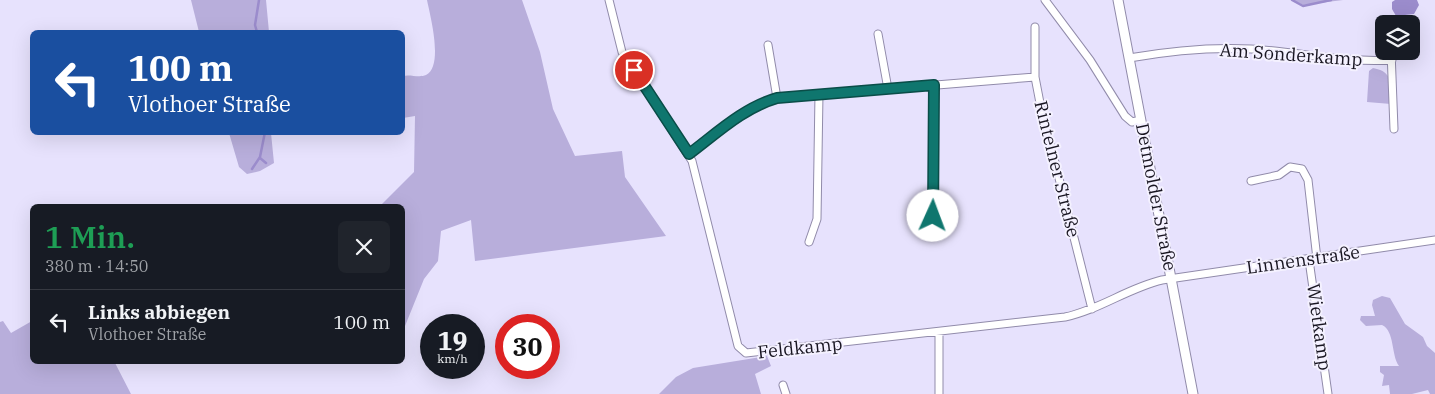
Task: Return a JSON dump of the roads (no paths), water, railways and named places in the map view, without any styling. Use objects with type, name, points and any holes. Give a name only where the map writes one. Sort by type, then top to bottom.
[{"type":"street","name":"Feldkamp","points":[[609,0],[622,52],[689,154],[740,350],[750,353],[1065,317],[1092,309],[1144,286],[1171,279]]},
{"type":"street","points":[[1045,0],[1093,65],[1125,116],[1132,122],[1141,120]]},
{"type":"street","name":"Detmolder Straße","points":[[1118,0],[1193,394]]},
{"type":"street","name":"Rintelner Straße","points":[[1035,27],[1035,77],[1092,309]]},
{"type":"street","points":[[878,34],[888,88]]},
{"type":"street","points":[[768,45],[777,98]]},
{"type":"street","name":"Am Sonderkamp","points":[[1129,58],[1232,48],[1334,60],[1375,60]]},
{"type":"street","points":[[1392,60],[1394,129]]},
{"type":"street","points":[[689,154],[743,113],[760,103],[777,98],[1035,77]]},
{"type":"street","points":[[926,229],[934,212],[934,85]]},
{"type":"street","points":[[809,242],[817,219],[819,94]]},
{"type":"street","name":"Wietkamp","points":[[1251,181],[1279,175],[1290,167],[1302,169],[1308,180],[1313,259],[1328,394]]},
{"type":"street","name":"Linnenstraße","points":[[1171,279],[1435,240]]},
{"type":"street","points":[[939,332],[939,394]]},
{"type":"street","points":[[783,384],[786,394]]},
{"type":"waterway","points":[[256,30],[255,25],[259,0]]},
{"type":"waterway","points":[[1292,0],[1303,6],[1331,0]]},
{"type":"waterway","points":[[252,169],[260,157],[264,135]]},
{"type":"waterway","points":[[260,158],[266,163]]}]
